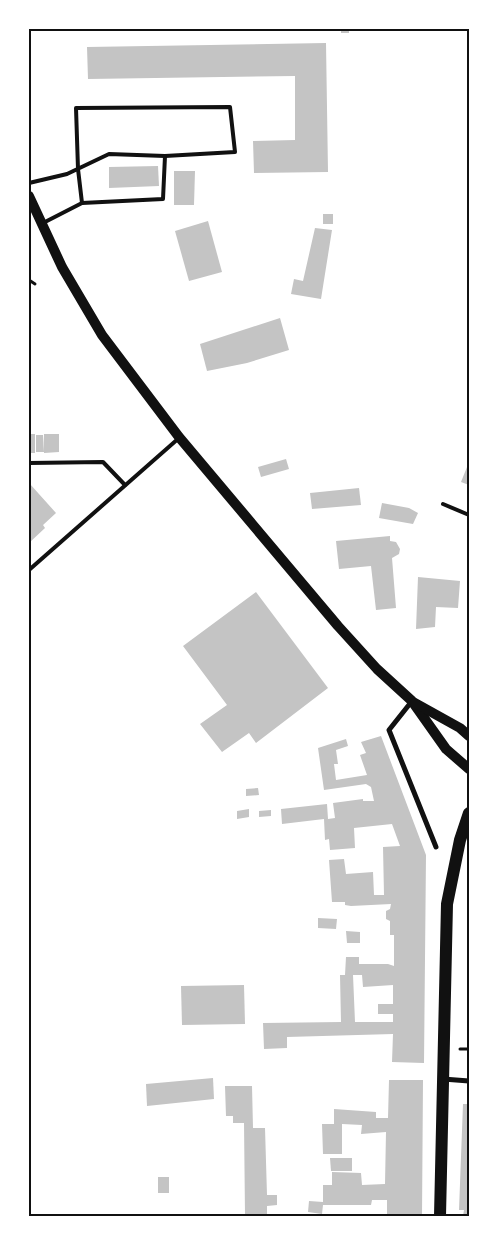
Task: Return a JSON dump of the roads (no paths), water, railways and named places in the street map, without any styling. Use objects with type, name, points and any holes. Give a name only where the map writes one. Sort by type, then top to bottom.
[{"type":"main road","points":[[29,196],[40,224],[62,267],[102,335],[179,437],[338,626],[377,668],[412,701],[446,749],[469,769]]},
{"type":"main road","points":[[412,701],[460,728],[469,736]]},
{"type":"main road","points":[[440,1216],[447,904],[460,840],[469,813]]},
{"type":"street","points":[[412,701],[389,730],[436,847]]},
{"type":"street","points":[[442,1079],[469,1081]]},
{"type":"lane","points":[[29,183],[78,169],[109,154],[165,156],[235,152],[230,107],[76,108],[78,169],[82,203]]},
{"type":"lane","points":[[40,224],[82,203],[163,199],[165,156]]},
{"type":"lane","points":[[29,570],[179,437]]},
{"type":"lane","points":[[29,463],[104,462],[125,485]]},
{"type":"lane","points":[[443,504],[469,515]]}]
